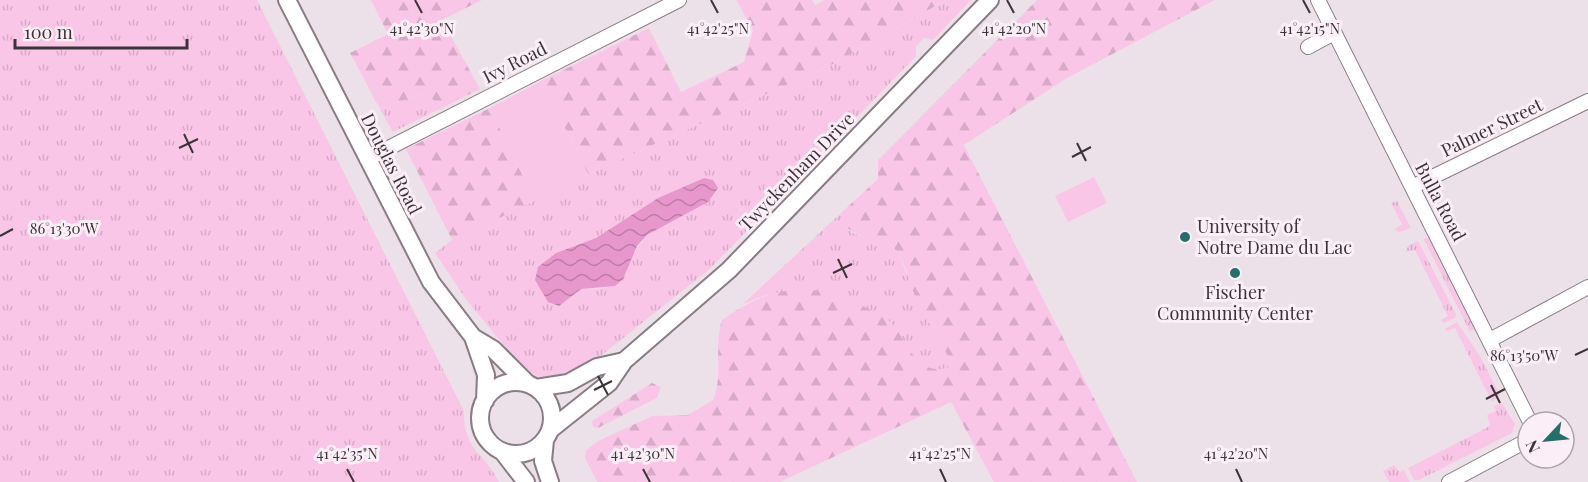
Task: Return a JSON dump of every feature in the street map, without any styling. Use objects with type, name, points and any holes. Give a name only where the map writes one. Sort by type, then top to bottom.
[{"type":"street","name":"Douglas Road","points":[[287,0],[431,282],[473,337],[486,375],[485,401]]},
{"type":"street","name":"Ivy Road","points":[[367,159],[679,0]]},
{"type":"street","name":"Twyckenham Drive","points":[[548,435],[609,383],[624,361],[729,270],[990,0]]},
{"type":"street","name":"Bulla Road","points":[[1318,0],[1524,410]]},
{"type":"street","points":[[1308,47],[1334,33]]},
{"type":"street","name":"Palmer Street","points":[[1412,187],[1588,101]]},
{"type":"street","points":[[1490,340],[1588,287]]},
{"type":"street","name":"Douglas Road","points":[[473,337],[493,349],[532,386]]},
{"type":"street","name":"Twyckenham Drive","points":[[532,386],[568,383],[597,367],[624,361]]},
{"type":"street","points":[[526,482],[502,451],[492,445],[481,424],[485,401],[499,387],[508,383],[532,386],[550,407],[543,461],[550,482]]},
{"type":"street","points":[[502,451],[526,453],[548,435]]},
{"type":"street","points":[[1449,482],[1516,446]]},
{"type":"green space","points":[[0,0],[257,0],[464,411],[467,434],[471,443],[499,482],[0,482]]},
{"type":"green space","points":[[371,0],[482,0],[442,20],[480,89],[444,107],[423,93],[380,109],[350,53],[388,34]]},
{"type":"green space","points":[[736,0],[812,0],[815,5],[824,0],[946,0],[833,64],[588,174],[541,81],[649,28],[681,92],[744,62],[753,30]]},
{"type":"green space","points":[[946,0],[971,0],[933,40],[924,38],[916,47],[916,56],[711,268],[603,354],[575,373],[539,377],[524,370],[465,298],[435,253],[452,240],[588,174],[833,64]],"holes":[[[704,178],[686,213],[647,235],[607,288],[581,289],[571,295],[556,253],[596,238],[658,198]]]},
{"type":"green space","points":[[1037,0],[1215,0],[1067,78],[964,145],[1137,482],[994,482],[951,402],[780,482],[597,482],[585,458],[586,450],[598,441],[652,416],[688,415],[713,400],[718,381],[718,340],[722,320],[757,300],[774,294],[791,290],[808,290],[844,297],[888,320],[918,361],[935,369],[947,368],[951,363],[917,301],[899,254],[890,244],[864,237],[849,229],[842,222],[842,212],[878,179],[878,160]]},
{"type":"green space","points":[[541,81],[588,174],[535,201],[490,108]]},
{"type":"green space","points":[[423,93],[444,107],[393,132],[380,109]]},
{"type":"green space","points":[[490,108],[535,201],[452,240],[406,149]]},
{"type":"green space","points":[[1094,177],[1107,203],[1068,222],[1055,196]]},
{"type":"green space","points":[[1397,201],[1411,228],[1400,232],[1394,230],[1402,224],[1391,203]]},
{"type":"green space","points":[[842,212],[844,223],[849,230],[855,234],[887,243],[898,253],[951,363],[947,369],[938,370],[923,365],[912,354],[899,334],[766,295],[743,304]]},
{"type":"green space","points":[[1423,238],[1430,238],[1433,241],[1477,328],[1470,332]]},
{"type":"green space","points":[[1418,241],[1456,314],[1455,318],[1444,323],[1441,320],[1448,316],[1415,250],[1405,252],[1409,245]]},
{"type":"green space","points":[[1457,322],[1480,356],[1500,395],[1492,402],[1455,328],[1447,331],[1445,329]]},
{"type":"green space","points":[[652,383],[661,387],[657,398],[598,428],[593,427],[592,421]]},
{"type":"green space","points":[[1502,403],[1515,424],[1512,433],[1419,480],[1414,480],[1408,468],[1490,426],[1487,415],[1496,411],[1494,406]]},
{"type":"green space","points":[[1394,465],[1400,472],[1404,470],[1410,482],[1389,482],[1383,471]]},
{"type":"water","points":[[704,178],[713,180],[718,188],[708,202],[647,235],[637,246],[623,279],[615,286],[581,289],[559,306],[548,302],[535,280],[538,267],[556,253],[596,238],[658,198]]},
{"type":"place","name":"University of Notre Dame du Lac","points":[[1185,237]]},
{"type":"place","name":"Fischer Community Center","points":[[1235,273]]}]
